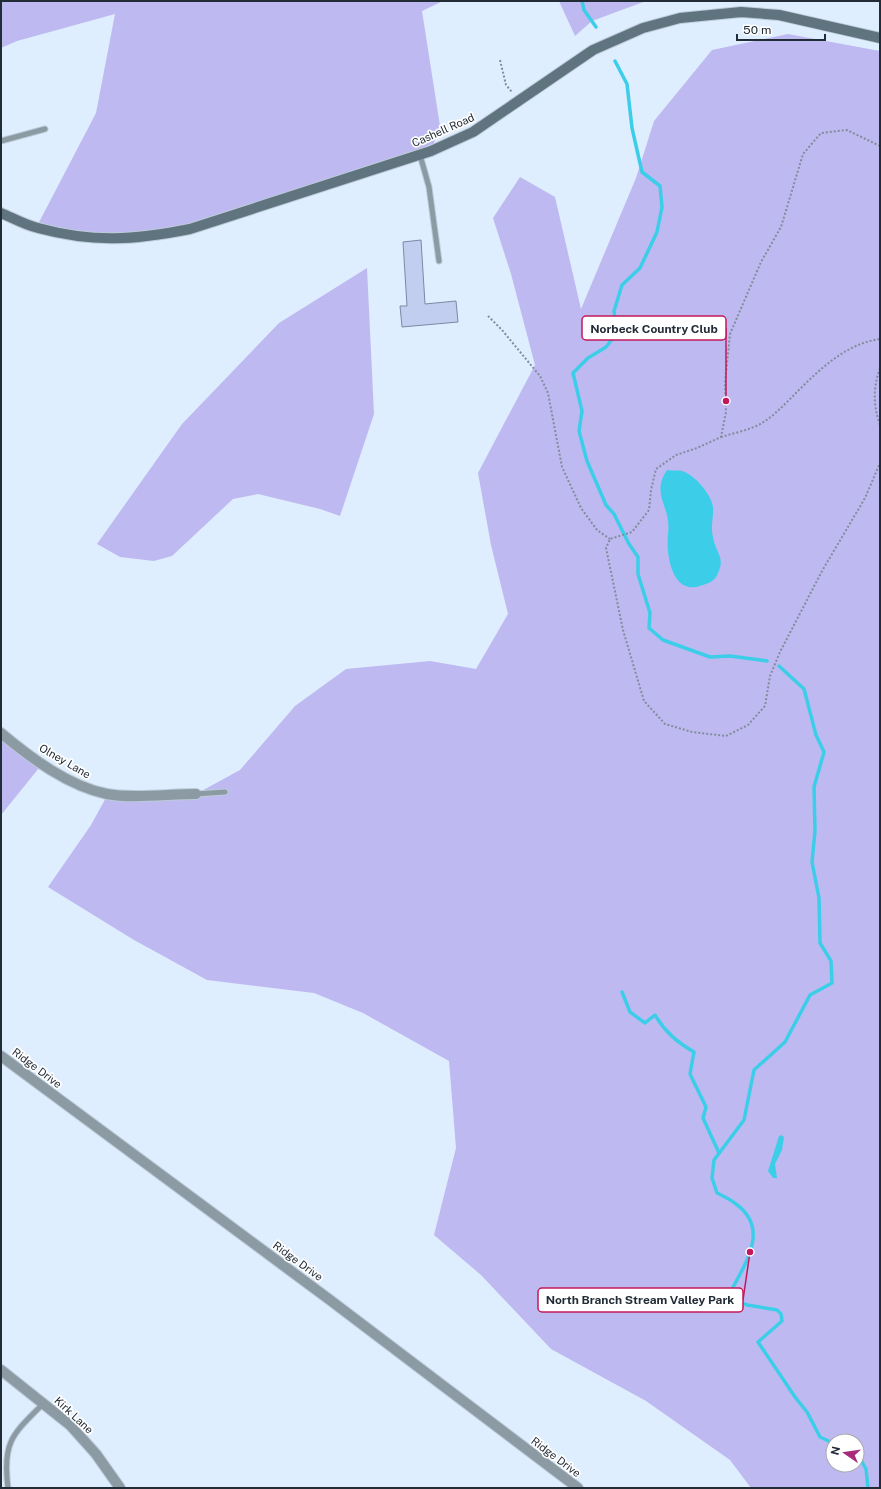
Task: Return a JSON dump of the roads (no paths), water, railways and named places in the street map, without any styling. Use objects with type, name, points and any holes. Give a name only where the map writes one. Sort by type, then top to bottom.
[{"type":"street","name":"Cashell Road","points":[[1,213],[36,228],[76,237],[119,240],[149,237],[190,230],[420,155],[473,132],[593,50],[612,40],[643,28],[680,18],[741,12],[779,15],[880,38]]},
{"type":"street","name":"Olney Lane","points":[[1,733],[37,760],[80,786],[108,794],[196,794]]},
{"type":"street","name":"Ridge Drive","points":[[1,1056],[336,1304],[578,1488]]},
{"type":"street","name":"Kirk Lane","points":[[1,1370],[70,1425],[96,1454],[120,1488]]},
{"type":"lane","points":[[1,141],[45,129]]},
{"type":"lane","points":[[420,155],[429,187],[439,261]]},
{"type":"lane","points":[[196,794],[225,792]]},
{"type":"lane","points":[[8,1488],[7,1449],[16,1431],[44,1403]]},
{"type":"water","points":[[667,470],[682,471],[692,476],[706,491],[712,502],[712,533],[714,543],[720,556],[721,565],[715,579],[700,586],[690,587],[682,584],[672,570],[668,551],[667,516],[661,494],[662,479]]},
{"type":"water","points":[[781,1135],[784,1137],[782,1150],[775,1164],[777,1178],[773,1178],[768,1171],[779,1136]]},
{"type":"waterway","points":[[582,1],[584,10],[596,27]]},
{"type":"waterway","points":[[615,61],[627,84],[632,128],[642,172],[660,186],[662,207],[657,232],[640,268],[622,285],[614,311],[617,333],[606,347],[588,358],[573,373],[582,411],[579,431],[587,461],[606,505],[614,514],[629,544],[638,557],[638,574],[650,613],[649,628],[663,640],[710,657],[730,656],[767,661]]},
{"type":"waterway","points":[[779,666],[804,689],[816,735],[824,752],[814,787],[815,831],[812,862],[819,898],[820,943],[831,961],[832,983],[810,995],[785,1042],[754,1070],[744,1120],[714,1160],[712,1178],[717,1193],[736,1204],[746,1213],[751,1223],[753,1234],[749,1256],[732,1289],[736,1300],[747,1305],[777,1310],[781,1314],[782,1321],[758,1342],[795,1397],[807,1412],[820,1437],[825,1439]]},
{"type":"waterway","points":[[622,992],[630,1012],[645,1023],[655,1015],[663,1027],[672,1036],[694,1052],[690,1074],[706,1107],[703,1118],[719,1153]]},
{"type":"waterway","points":[[865,1467],[868,1488]]},
{"type":"place","name":"Norbeck Country Club","points":[[726,401]]},
{"type":"place","name":"North Branch Stream Valley Park","points":[[750,1252]]}]
